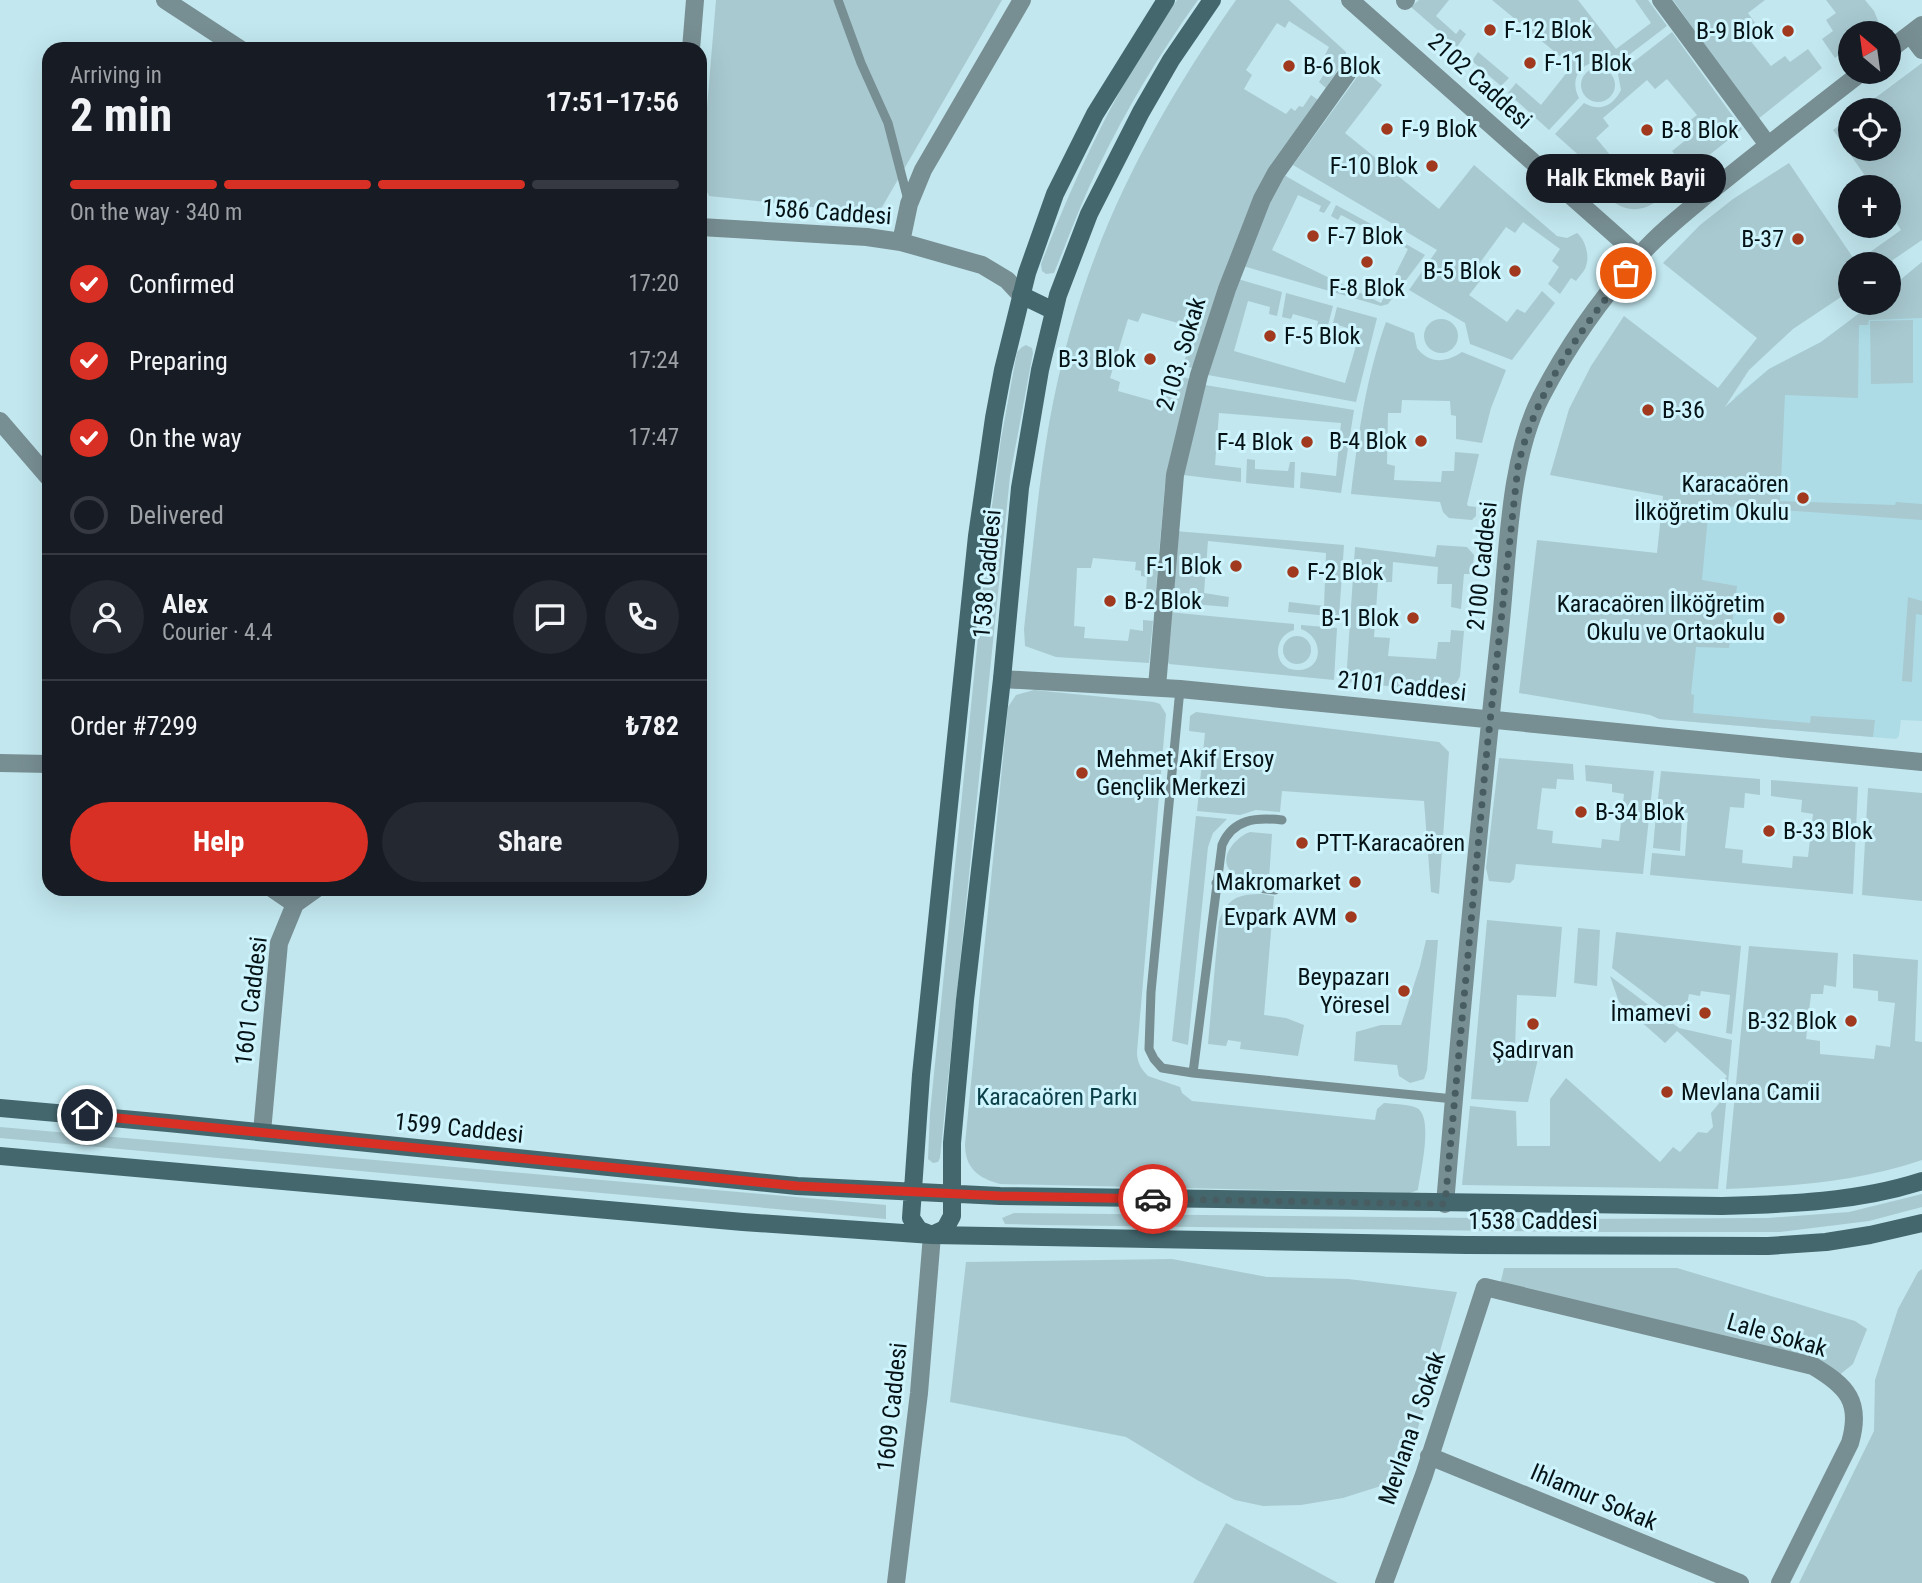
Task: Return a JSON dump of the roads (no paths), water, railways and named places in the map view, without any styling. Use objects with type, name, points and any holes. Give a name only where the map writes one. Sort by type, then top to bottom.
[{"type":"main road","name":"1538 Caddesi","points":[[1166,0],[1122,69],[1073,156],[1041,230],[1021,295],[994,418],[977,536],[923,1062],[913,1223],[919,1230],[932,1235],[1466,1245],[1768,1246],[1826,1242],[1922,1223]]},
{"type":"main road","name":"1538 Caddesi","points":[[932,1235],[941,1232],[950,1223],[953,1211],[952,1143],[958,1064],[1002,679],[1020,488],[1032,411],[1054,311],[1084,226],[1114,165],[1171,60],[1212,0]]},
{"type":"main road","points":[[1021,295],[1054,311]]},
{"type":"main road","name":"1599 Caddesi","points":[[0,1108],[797,1186],[913,1191]]},
{"type":"main road","points":[[0,1156],[743,1222],[932,1235]]},
{"type":"main road","name":"1538 Caddesi","points":[[913,1191],[1000,1196],[1723,1206],[1857,1198],[1922,1181]]},
{"type":"street","points":[[165,0],[229,42]]},
{"type":"street","points":[[692,42],[695,0]]},
{"type":"street","points":[[901,242],[909,204],[923,170],[1022,0]]},
{"type":"street","name":"2102 Caddesi","points":[[1350,0],[1639,256]]},
{"type":"street","points":[[1661,0],[1768,145]]},
{"type":"street","points":[[1901,41],[1916,29],[1922,50]]},
{"type":"street","name":"2103. Sokak","points":[[1157,687],[1175,475],[1199,375],[1227,289],[1262,199],[1276,173],[1350,68]]},
{"type":"street","name":"2100 Caddesi","points":[[1445,1204],[1490,719],[1517,479],[1524,439],[1539,400],[1551,379],[1591,317],[1639,256],[1684,214],[1847,84]]},
{"type":"street","name":"1586 Caddesi","points":[[707,227],[867,237],[901,242],[982,265],[1007,280],[1021,295]]},
{"type":"street","points":[[0,421],[42,470]]},
{"type":"street","name":"2101 Caddesi","points":[[1002,679],[1180,689],[1922,762]]},
{"type":"street","points":[[0,764],[42,764]]},
{"type":"street","points":[[283,896],[295,904],[306,896]]},
{"type":"street","name":"1601 Caddesi","points":[[262,1132],[279,943],[295,904]]},
{"type":"street","name":"1609 Caddesi","points":[[896,1583],[919,1393],[932,1235]]},
{"type":"street","name":"Mevlana 1 Sokak","points":[[1384,1583],[1485,1287]]},
{"type":"street","name":"Lale Sokak","points":[[1485,1287],[1813,1366],[1848,1391],[1854,1430],[1850,1443],[1780,1583]]},
{"type":"street","name":"Ihlamur Sokak","points":[[1429,1456],[1740,1583]]},
{"type":"lane","points":[[838,0],[861,63],[888,123],[909,204]]},
{"type":"lane","points":[[1180,689],[1152,992],[1149,1049],[1154,1059],[1162,1068],[1193,1073],[1454,1099]]},
{"type":"lane","points":[[1193,1073],[1222,845],[1233,829],[1255,818],[1282,820]]},
{"type":"lane","points":[[1216,883],[1275,890]]},
{"type":"place","name":"F-12 Blok","points":[[1490,30]]},
{"type":"place","name":"B-9 Blok","points":[[1788,31]]},
{"type":"place","name":"F-11 Blok","points":[[1530,63]]},
{"type":"place","name":"B-6 Blok","points":[[1289,66]]},
{"type":"place","name":"F-9 Blok","points":[[1387,129]]},
{"type":"place","name":"B-8 Blok","points":[[1647,130]]},
{"type":"place","name":"F-10 Blok","points":[[1432,166]]},
{"type":"place","name":"F-7 Blok","points":[[1313,236]]},
{"type":"place","name":"B-37","points":[[1798,239]]},
{"type":"place","name":"F-8 Blok","points":[[1367,262]]},
{"type":"place","name":"B-5 Blok","points":[[1515,271]]},
{"type":"place","name":"Halk Ekmek Bayii","points":[[1626,273]]},
{"type":"place","name":"F-5 Blok","points":[[1270,336]]},
{"type":"place","name":"B-3 Blok","points":[[1150,359]]},
{"type":"place","name":"B-36","points":[[1648,410]]},
{"type":"place","name":"B-4 Blok","points":[[1421,441]]},
{"type":"place","name":"F-4 Blok","points":[[1307,442]]},
{"type":"place","name":"Karacaören İlköğretim Okulu","points":[[1803,498]]},
{"type":"place","name":"F-1 Blok","points":[[1236,566]]},
{"type":"place","name":"F-2 Blok","points":[[1293,572]]},
{"type":"place","name":"B-2 Blok","points":[[1110,601]]},
{"type":"place","name":"B-1 Blok","points":[[1413,618]]},
{"type":"place","name":"Karacaören İlköğretim Okulu ve Ortaokulu","points":[[1779,618]]},
{"type":"place","name":"Mehmet Akif Ersoy Gençlik Merkezi","points":[[1082,773]]},
{"type":"place","name":"B-34 Blok","points":[[1581,812]]},
{"type":"place","name":"B-33 Blok","points":[[1769,831]]},
{"type":"place","name":"PTT-Karacaören","points":[[1302,843]]},
{"type":"place","name":"Makromarket","points":[[1355,882]]},
{"type":"place","name":"Evpark AVM","points":[[1351,917]]},
{"type":"place","name":"Beypazarı Yöresel","points":[[1404,991]]},
{"type":"place","name":"İmamevi","points":[[1705,1013]]},
{"type":"place","name":"B-32 Blok","points":[[1851,1021]]},
{"type":"place","name":"Şadırvan","points":[[1533,1024]]},
{"type":"place","name":"Mevlana Camii","points":[[1667,1092]]},
{"type":"park label","name":"Karacaören Parkı","points":[[1057,1097]]}]
